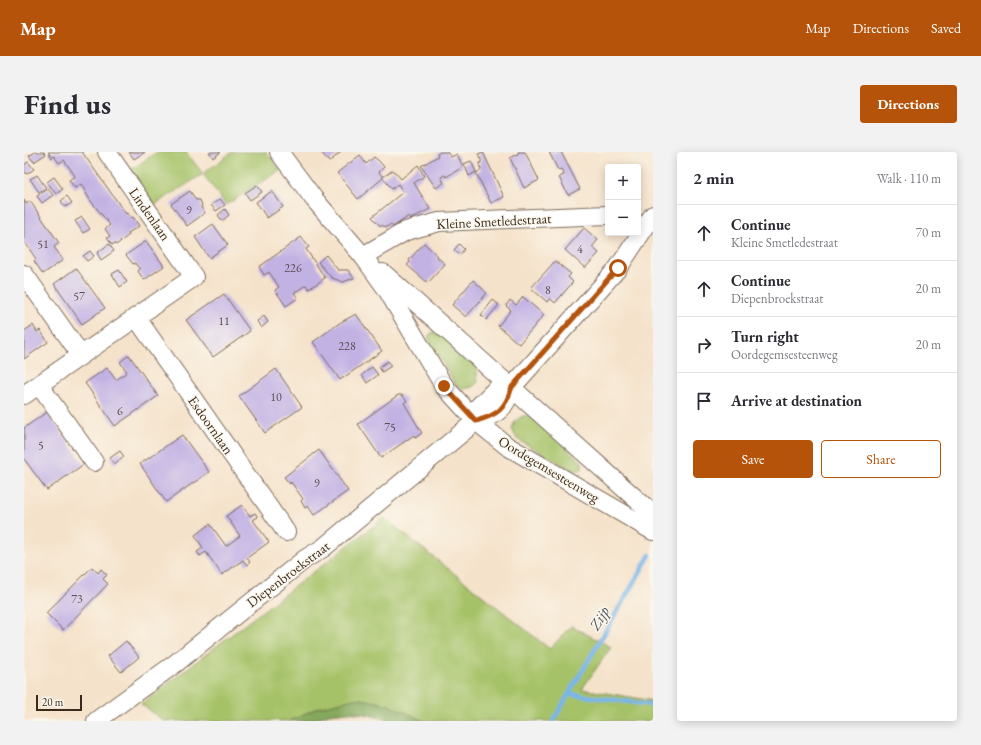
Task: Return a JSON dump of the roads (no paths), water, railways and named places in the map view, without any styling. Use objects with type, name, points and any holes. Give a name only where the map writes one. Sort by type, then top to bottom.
[{"type":"street","name":"Lindenlaan","points":[[107,152],[194,277],[136,317]]},
{"type":"street","name":"Oordegemsesteenweg","points":[[279,152],[314,199],[363,256],[386,288],[444,386],[476,421],[507,446],[653,532]]},
{"type":"street","points":[[641,212],[653,208]]},
{"type":"street","name":"Kleine Smetledestraat","points":[[363,256],[406,231],[439,222],[605,215]]},
{"type":"street","points":[[512,387],[618,268],[653,215]]},
{"type":"street","name":"Oordegemsesteenweg","points":[[363,256],[653,514]]},
{"type":"street","points":[[24,274],[81,355]]},
{"type":"street","points":[[24,395],[136,317]]},
{"type":"street","name":"Esdoornlaan","points":[[136,317],[286,532]]},
{"type":"street","points":[[39,384],[94,462]]},
{"type":"street","name":"Diepenbroekstraat","points":[[96,721],[176,663],[305,559],[323,548],[476,421],[491,417],[507,403],[512,387]]},
{"type":"waterway","name":"Zijp","points":[[553,721],[650,555]]},
{"type":"waterway","name":"Zijp","points":[[570,694],[653,705]]}]
